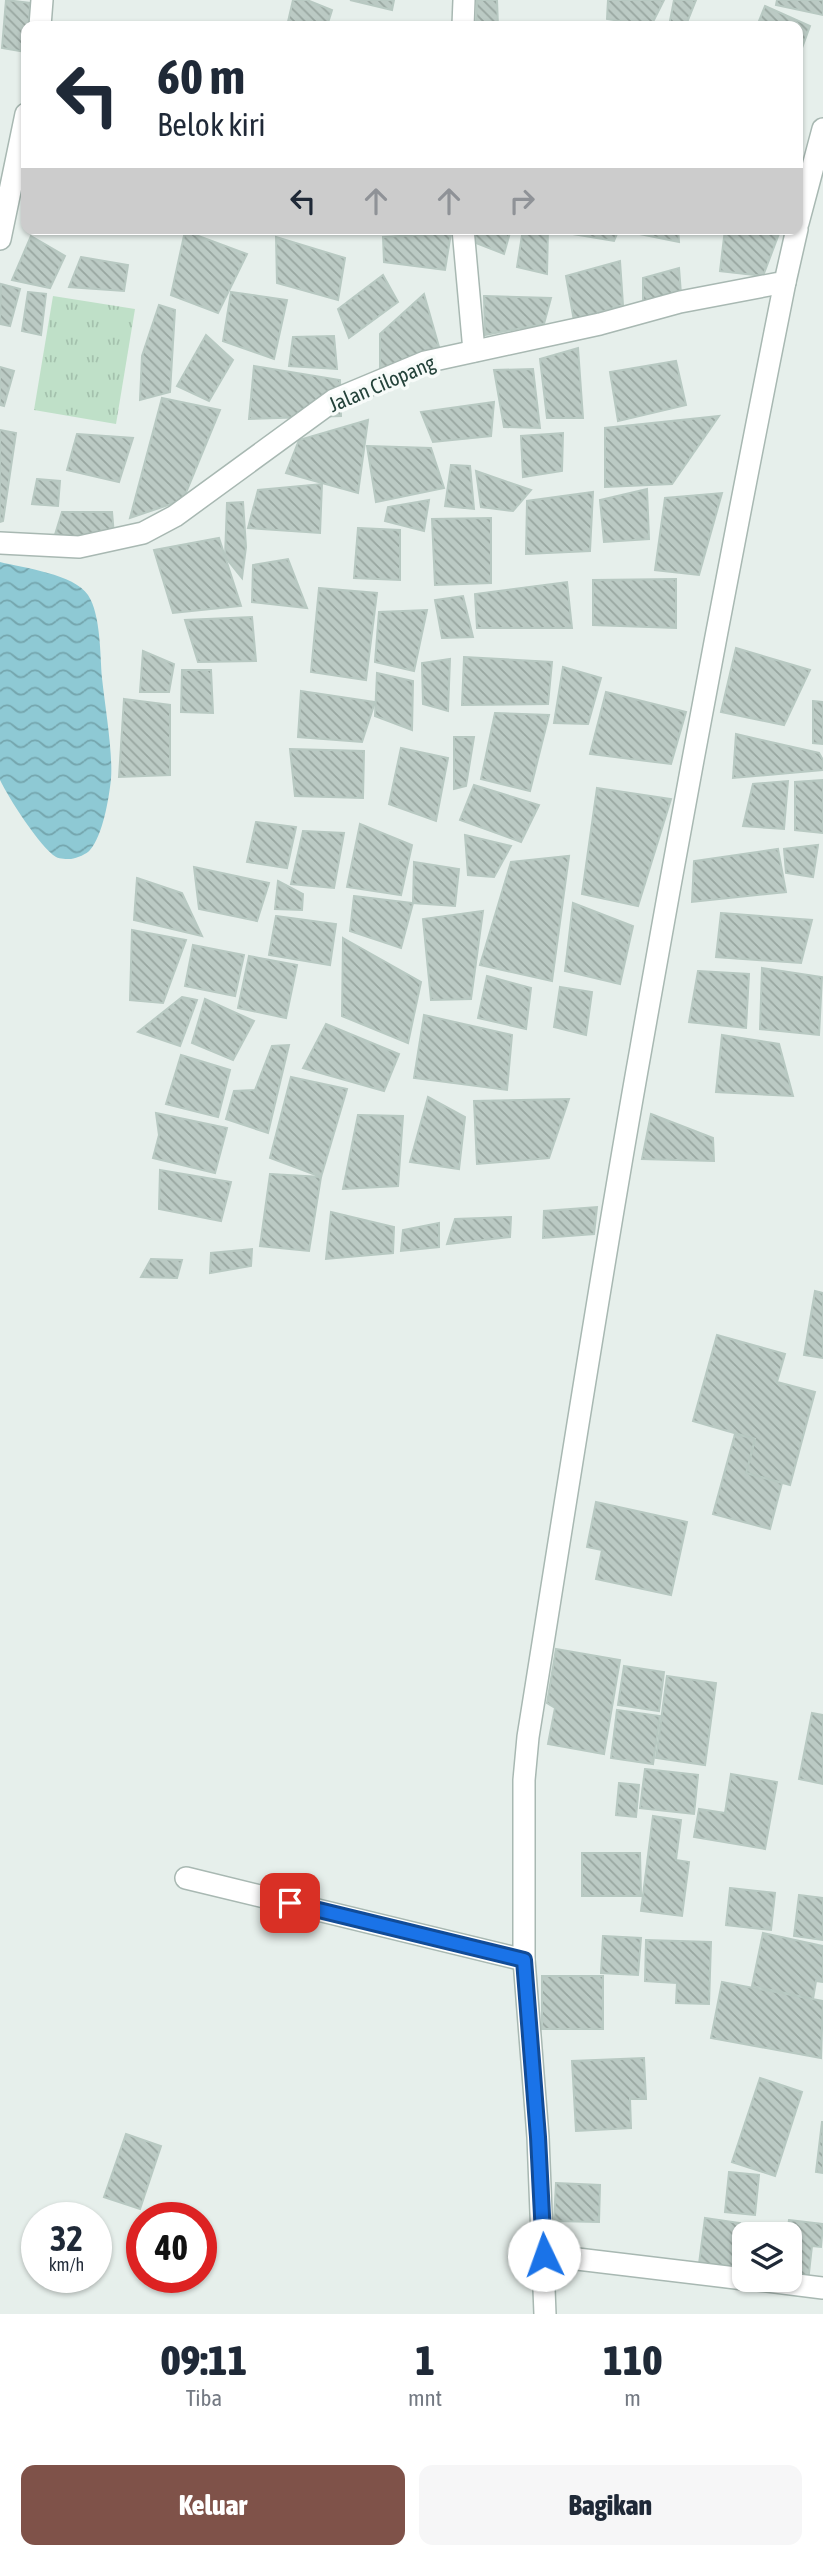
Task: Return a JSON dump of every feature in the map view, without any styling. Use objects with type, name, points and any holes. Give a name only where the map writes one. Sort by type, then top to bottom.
[{"type":"street","points":[[40,21],[42,0]]},
{"type":"street","points":[[463,21],[464,0]]},
{"type":"street","points":[[803,204],[823,129]]},
{"type":"street","points":[[0,239],[21,138]]},
{"type":"street","points":[[464,235],[474,351]]},
{"type":"street","points":[[545,2314],[538,2137],[524,1960],[524,1780],[528,1737],[638,1062],[737,521],[796,235]]},
{"type":"street","name":"Jalan Cilopang","points":[[0,543],[79,547],[144,533],[175,516],[334,400],[425,362],[600,324],[680,302],[785,282]]},
{"type":"street","points":[[186,1878],[524,1960]]},
{"type":"street","points":[[544,2255],[732,2277]]},
{"type":"street","points":[[802,2285],[823,2288]]},
{"type":"green space","points":[[53,296],[135,309],[116,424],[34,410]]},
{"type":"water","points":[[0,562],[48,573],[72,582],[88,595],[95,613],[110,743],[111,779],[102,826],[95,843],[82,856],[66,859],[58,858],[49,852],[25,821],[0,780]]},
{"type":"building","points":[[6,0],[30,3],[29,21],[21,21],[21,51],[2,48]]},
{"type":"building","points":[[293,0],[307,0],[332,10],[329,21],[288,21]]},
{"type":"building","points":[[350,0],[394,0],[392,10]]},
{"type":"building","points":[[477,0],[497,0],[498,21],[476,21]]},
{"type":"building","points":[[608,0],[664,0],[654,21],[607,19]]},
{"type":"building","points":[[674,0],[696,0],[688,21],[670,21]]},
{"type":"building","points":[[777,0],[823,0],[823,15],[776,5]]},
{"type":"building","points":[[765,6],[799,21],[759,21]]},
{"type":"building","points":[[803,23],[810,26],[803,45]]},
{"type":"building","points":[[184,235],[196,235],[247,254],[218,313],[171,295]]},
{"type":"building","points":[[451,235],[445,270],[384,262],[383,237]]},
{"type":"building","points":[[472,235],[509,235],[504,254],[471,241]]},
{"type":"building","points":[[522,235],[548,235],[547,274],[517,267]]},
{"type":"building","points":[[578,235],[616,235],[614,241]]},
{"type":"building","points":[[644,235],[678,235],[679,242]]},
{"type":"building","points":[[724,235],[778,235],[763,276],[720,271]]},
{"type":"building","points":[[31,236],[65,256],[50,288],[12,280]]},
{"type":"building","points":[[276,237],[345,258],[338,300],[277,283]]},
{"type":"building","points":[[81,257],[128,265],[124,291],[69,287]]},
{"type":"building","points":[[620,261],[623,305],[574,321],[566,276]]},
{"type":"building","points":[[679,268],[681,294],[643,304],[643,278]]},
{"type":"building","points":[[383,275],[398,302],[349,338],[338,309]]},
{"type":"building","points":[[1,284],[20,289],[10,326],[0,324]]},
{"type":"building","points":[[28,292],[46,294],[41,335],[22,331]]},
{"type":"building","points":[[231,292],[287,300],[274,359],[223,341]]},
{"type":"building","points":[[424,294],[439,347],[380,372],[380,334]]},
{"type":"building","points":[[484,296],[551,298],[544,324],[485,335]]},
{"type":"building","points":[[159,305],[175,310],[170,392],[140,400],[142,356]]},
{"type":"building","points":[[206,335],[233,360],[209,401],[177,386]]},
{"type":"building","points":[[334,336],[337,369],[289,366],[293,337]]},
{"type":"building","points":[[578,348],[583,418],[547,418],[540,359]]},
{"type":"building","points":[[676,361],[686,405],[618,421],[610,372]]},
{"type":"building","points":[[254,366],[340,380],[341,416],[249,419]]},
{"type":"building","points":[[0,367],[14,371],[4,406],[0,405]]},
{"type":"building","points":[[533,369],[540,428],[504,427],[494,370]]},
{"type":"building","points":[[162,398],[220,410],[183,500],[130,518]]},
{"type":"building","points":[[494,402],[491,436],[433,442],[421,412]]},
{"type":"building","points":[[719,416],[672,484],[605,487],[605,428]]},
{"type":"building","points":[[368,420],[358,493],[286,473],[299,440]]},
{"type":"building","points":[[0,430],[16,433],[3,521],[0,522]]},
{"type":"building","points":[[563,433],[562,471],[523,477],[521,436]]},
{"type":"building","points":[[77,434],[133,438],[119,482],[67,470]]},
{"type":"building","points":[[367,446],[431,448],[444,488],[376,502]]},
{"type":"building","points":[[451,465],[470,466],[474,509],[445,506]]},
{"type":"building","points":[[476,471],[531,490],[513,511],[481,507]]},
{"type":"building","points":[[37,479],[60,481],[58,506],[32,504]]},
{"type":"building","points":[[322,484],[320,533],[248,528],[258,490]]},
{"type":"building","points":[[647,489],[649,539],[604,542],[600,500]]},
{"type":"building","points":[[593,492],[590,551],[526,554],[527,501]]},
{"type":"building","points":[[722,493],[699,575],[655,570],[665,498]]},
{"type":"building","points":[[429,500],[424,531],[385,521],[388,507]]},
{"type":"building","points":[[243,502],[246,547],[242,578],[225,557],[227,503]]},
{"type":"building","points":[[62,512],[112,512],[114,535],[54,538]]},
{"type":"building","points":[[491,518],[491,583],[435,585],[432,519]]},
{"type":"building","points":[[358,528],[400,530],[400,580],[354,578]]},
{"type":"building","points":[[219,538],[241,606],[173,613],[154,550]]},
{"type":"building","points":[[288,559],[307,608],[252,602],[253,565]]},
{"type":"building","points":[[676,579],[676,628],[593,625],[593,580]]},
{"type":"building","points":[[567,582],[572,628],[477,628],[475,594]]},
{"type":"building","points":[[319,588],[377,593],[366,680],[311,672]]},
{"type":"building","points":[[463,596],[473,637],[442,638],[435,600]]},
{"type":"building","points":[[427,610],[414,671],[375,662],[379,612]]},
{"type":"building","points":[[252,617],[256,661],[198,662],[185,620]]},
{"type":"building","points":[[736,648],[810,670],[784,725],[721,712]]},
{"type":"building","points":[[143,651],[174,664],[169,692],[140,692]]},
{"type":"building","points":[[464,657],[552,662],[548,704],[462,705]]},
{"type":"building","points":[[450,659],[448,711],[423,704],[422,663]]},
{"type":"building","points":[[563,667],[601,678],[588,724],[554,723]]},
{"type":"building","points":[[182,670],[211,670],[213,713],[181,712]]},
{"type":"building","points":[[377,673],[413,681],[412,730],[375,716]]},
{"type":"building","points":[[301,691],[375,702],[362,742],[298,737]]},
{"type":"building","points":[[606,692],[686,712],[671,764],[590,754]]},
{"type":"building","points":[[124,699],[170,705],[170,775],[119,777]]},
{"type":"building","points":[[813,701],[823,702],[823,744],[813,743]]},
{"type":"building","points":[[495,713],[549,715],[530,791],[481,779]]},
{"type":"building","points":[[736,734],[819,753],[823,760],[823,770],[733,778]]},
{"type":"building","points":[[454,737],[474,737],[466,786],[454,789]]},
{"type":"building","points":[[401,748],[448,758],[436,821],[389,804]]},
{"type":"building","points":[[290,749],[364,751],[363,798],[295,796]]},
{"type":"building","points":[[823,780],[823,833],[795,830],[795,782]]},
{"type":"building","points":[[788,781],[784,829],[743,826],[753,784]]},
{"type":"building","points":[[474,785],[539,805],[521,842],[460,820]]},
{"type":"building","points":[[597,788],[671,799],[638,906],[582,894]]},
{"type":"building","points":[[256,822],[296,827],[287,868],[247,862]]},
{"type":"building","points":[[360,824],[412,845],[401,895],[347,887]]},
{"type":"building","points":[[303,831],[344,833],[334,888],[291,884]]},
{"type":"building","points":[[465,835],[511,846],[494,877],[468,875]]},
{"type":"building","points":[[818,845],[813,877],[786,873],[784,849]]},
{"type":"building","points":[[778,849],[786,892],[692,902],[694,861]]},
{"type":"building","points":[[569,856],[552,981],[480,965],[511,862]]},
{"type":"building","points":[[414,862],[459,869],[455,906],[413,903]]},
{"type":"building","points":[[194,867],[269,883],[257,921],[199,909]]},
{"type":"building","points":[[137,878],[182,893],[202,936],[134,920]]},
{"type":"building","points":[[278,881],[303,894],[302,910],[275,909]]},
{"type":"building","points":[[354,896],[413,903],[401,948],[350,931]]},
{"type":"building","points":[[573,903],[633,926],[620,984],[565,971]]},
{"type":"building","points":[[483,911],[471,999],[431,1000],[423,919]]},
{"type":"building","points":[[721,913],[812,920],[801,963],[716,957]]},
{"type":"building","points":[[276,916],[336,924],[330,965],[269,955]]},
{"type":"building","points":[[132,930],[186,940],[163,1003],[130,1000]]},
{"type":"building","points":[[343,938],[421,982],[408,1043],[342,1016]]},
{"type":"building","points":[[193,945],[244,955],[235,996],[185,986]]},
{"type":"building","points":[[249,956],[297,965],[286,1018],[238,1008]]},
{"type":"building","points":[[762,968],[822,977],[819,1035],[760,1029]]},
{"type":"building","points":[[698,971],[749,974],[746,1028],[689,1022]]},
{"type":"building","points":[[487,976],[531,988],[526,1029],[478,1018]]},
{"type":"building","points":[[560,987],[592,992],[586,1035],[554,1027]]},
{"type":"building","points":[[182,997],[197,1000],[180,1046],[138,1032]]},
{"type":"building","points":[[205,999],[254,1021],[233,1060],[192,1043]]},
{"type":"building","points":[[424,1015],[512,1035],[507,1090],[414,1078]]},
{"type":"building","points":[[326,1024],[399,1054],[384,1091],[303,1068]]},
{"type":"building","points":[[722,1035],[779,1044],[793,1096],[716,1092]]},
{"type":"building","points":[[289,1045],[268,1133],[226,1119],[234,1091],[255,1090],[272,1046]]},
{"type":"building","points":[[181,1055],[230,1070],[218,1117],[166,1104]]},
{"type":"building","points":[[291,1077],[347,1089],[321,1177],[270,1158]]},
{"type":"building","points":[[428,1097],[465,1117],[459,1169],[410,1162]]},
{"type":"building","points":[[569,1099],[549,1158],[477,1164],[474,1101]]},
{"type":"building","points":[[156,1113],[227,1128],[215,1173],[153,1158],[159,1135]]},
{"type":"building","points":[[651,1114],[713,1138],[714,1161],[642,1159]]},
{"type":"building","points":[[358,1115],[403,1116],[398,1186],[343,1189]]},
{"type":"building","points":[[160,1170],[231,1182],[221,1221],[159,1209]]},
{"type":"building","points":[[270,1174],[321,1177],[309,1251],[260,1246]]},
{"type":"building","points":[[597,1207],[594,1234],[543,1238],[544,1211]]},
{"type":"building","points":[[331,1212],[394,1227],[393,1253],[326,1259]]},
{"type":"building","points":[[511,1217],[510,1237],[447,1244],[455,1219]]},
{"type":"building","points":[[439,1223],[439,1247],[401,1251],[403,1230]]},
{"type":"building","points":[[252,1249],[251,1266],[210,1273],[211,1253]]},
{"type":"building","points":[[151,1259],[182,1260],[177,1278],[141,1277]]},
{"type":"building","points":[[815,1291],[823,1293],[823,1358],[804,1355]]},
{"type":"building","points":[[717,1335],[785,1354],[777,1382],[815,1392],[790,1485],[746,1473],[755,1439],[693,1421]]},
{"type":"building","points":[[735,1434],[755,1439],[746,1473],[782,1483],[770,1529],[713,1514]]},
{"type":"building","points":[[596,1502],[687,1522],[671,1595],[596,1579],[602,1550],[587,1547]]},
{"type":"building","points":[[556,1649],[620,1660],[604,1754],[548,1744],[555,1708],[547,1703]]},
{"type":"building","points":[[624,1666],[664,1672],[659,1711],[618,1705]]},
{"type":"building","points":[[667,1676],[716,1683],[705,1765],[656,1758]]},
{"type":"building","points":[[617,1710],[660,1716],[653,1764],[611,1758]]},
{"type":"building","points":[[812,1713],[823,1715],[823,1784],[799,1779]]},
{"type":"building","points":[[645,1769],[698,1775],[694,1814],[640,1808]]},
{"type":"building","points":[[731,1774],[777,1782],[765,1849],[694,1837],[699,1809],[725,1813]]},
{"type":"building","points":[[619,1783],[639,1785],[636,1817],[616,1815]]},
{"type":"building","points":[[653,1816],[681,1820],[676,1860],[689,1862],[682,1916],[641,1911]]},
{"type":"building","points":[[582,1853],[640,1853],[641,1896],[582,1896]]},
{"type":"building","points":[[730,1888],[775,1893],[771,1930],[726,1925]]},
{"type":"building","points":[[799,1895],[823,1898],[823,1940],[794,1936]]},
{"type":"building","points":[[763,1933],[823,1946],[823,1982],[816,1981],[813,1999],[752,1986]]},
{"type":"building","points":[[603,1936],[641,1938],[638,1975],[601,1973]]},
{"type":"building","points":[[646,1940],[711,1942],[709,2004],[676,2003],[677,1983],[645,1981]]},
{"type":"building","points":[[542,1976],[603,1976],[603,2029],[542,2029]]},
{"type":"building","points":[[722,1982],[823,2001],[821,2058],[711,2038]]},
{"type":"building","points":[[644,2058],[646,2099],[630,2099],[631,2128],[576,2131],[572,2061]]},
{"type":"building","points":[[760,2078],[802,2092],[775,2176],[732,2162]]},
{"type":"building","points":[[823,2122],[823,2173],[816,2172]]},
{"type":"building","points":[[126,2134],[161,2146],[142,2202],[126,2202],[126,2204],[104,2197]]},
{"type":"building","points":[[729,2172],[759,2175],[755,2215],[725,2212]]},
{"type":"building","points":[[556,2183],[600,2185],[599,2222],[554,2221]]},
{"type":"building","points":[[705,2218],[733,2222],[732,2269],[699,2264]]},
{"type":"building","points":[[789,2220],[823,2224],[821,2247],[812,2246],[808,2282],[802,2281],[802,2222]]},
{"type":"route","points":[[290,1903],[524,1960],[544,2255]]}]
